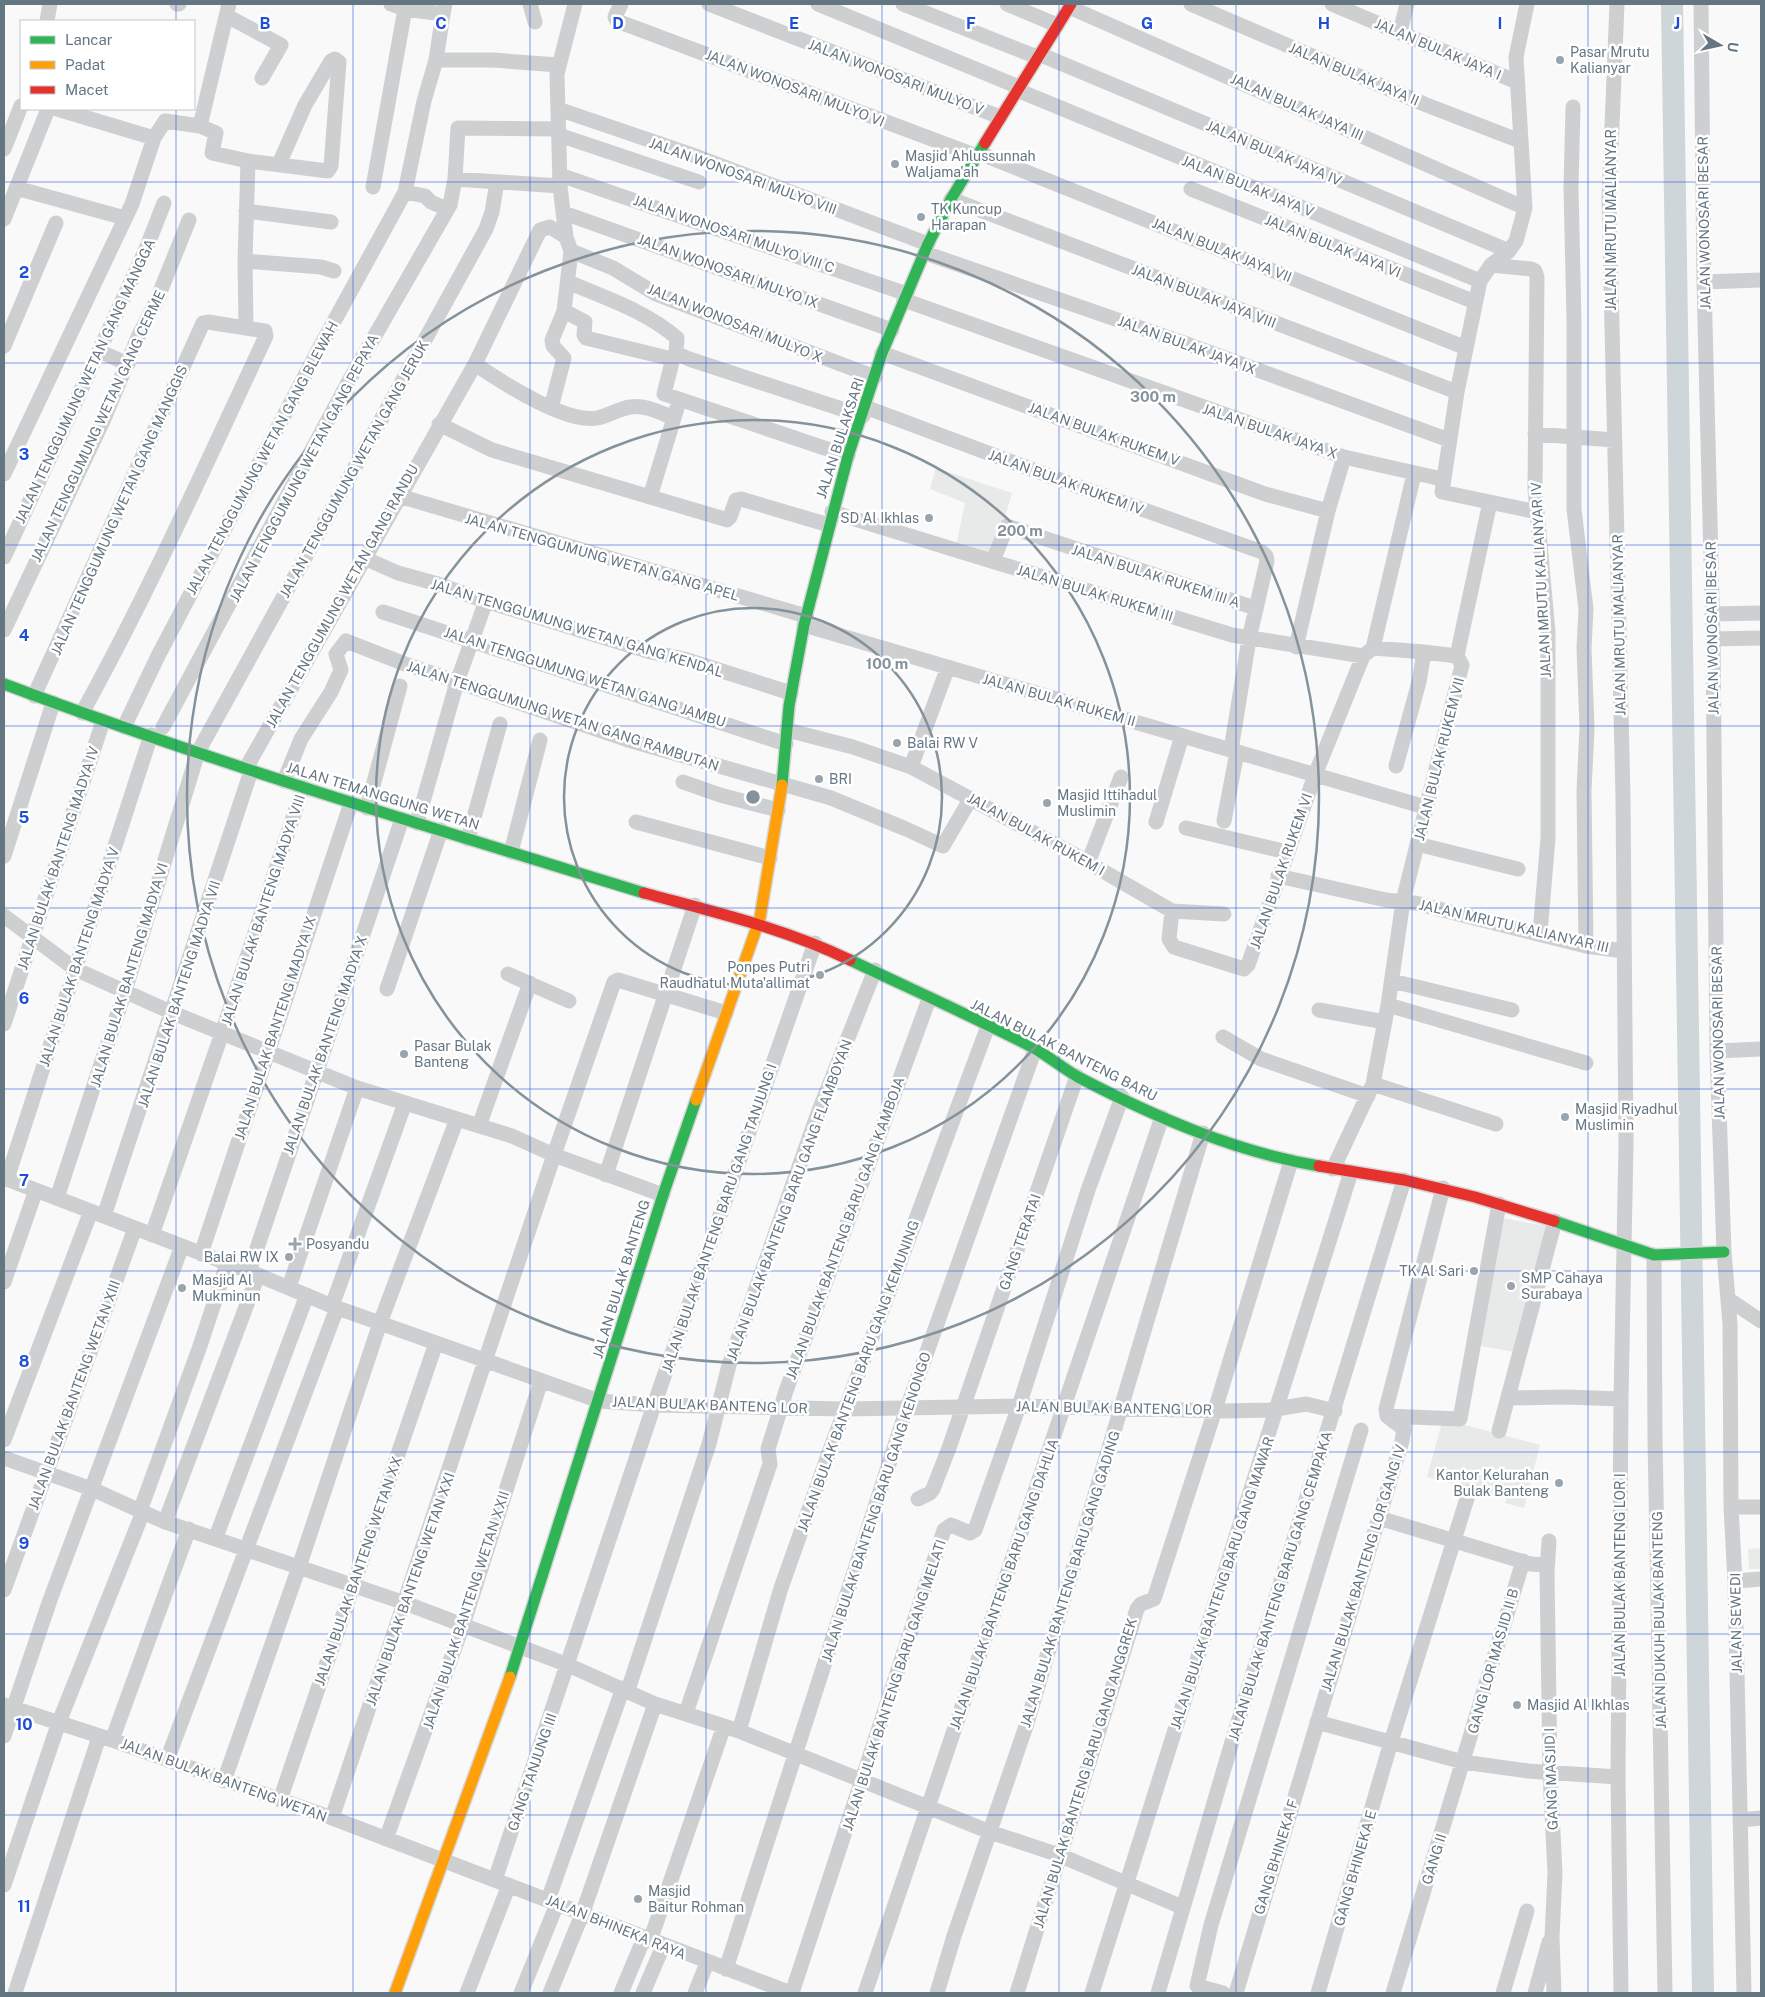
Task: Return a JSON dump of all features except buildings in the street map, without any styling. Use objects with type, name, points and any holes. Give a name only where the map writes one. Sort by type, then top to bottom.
[{"type":"street","points":[[47,20],[50,4]]},
{"type":"street","points":[[530,4],[535,22]]},
{"type":"street","points":[[551,408],[564,358],[553,346],[552,340],[564,312],[571,251],[566,237],[560,180],[558,64],[575,4]]},
{"type":"street","name":"JALAN WONOSARI MULYO V","points":[[709,4],[1000,118]]},
{"type":"street","name":"JALAN BULAK JAYA V","points":[[818,4],[1480,281]]},
{"type":"street","name":"JALAN BULAK JAYA IV","points":[[903,4],[1038,56],[1509,251]]},
{"type":"street","points":[[1007,4],[1057,25]]},
{"type":"street","name":"JALAN BULAK JAYA II","points":[[1190,4],[1424,104],[1520,141]]},
{"type":"street","name":"JALAN BULAK JAYA I","points":[[1332,4],[1517,82]]},
{"type":"street","points":[[1400,32],[1407,4]]},
{"type":"street","points":[[1527,4],[1516,57],[1525,208],[1522,226],[1509,251],[1491,266],[1480,281],[1448,440],[1442,493],[1537,512]]},
{"type":"street","name":"JALAN MRUTU MALIANYAR","points":[[1617,4],[1609,198],[1624,951],[1625,1246]]},
{"type":"street","name":"JALAN WONOSARI BESAR","points":[[1701,4],[1704,282],[1713,638],[1717,1051],[1724,1252]]},
{"type":"street","name":"JALAN BULAKSARI","points":[[760,917],[782,786],[791,694],[805,621],[830,518],[882,353],[926,248],[951,199],[1070,5]]},
{"type":"street","name":"JALAN BULAK JAYA III","points":[[1070,5],[1525,208]]},
{"type":"street","points":[[373,187],[398,6],[444,9]]},
{"type":"street","name":"JALAN TENGGUMUNG WETAN GANG BLEWAH","points":[[128,720],[158,656],[320,347],[405,192],[424,101],[436,60],[444,9]]},
{"type":"street","points":[[200,126],[228,10],[281,45],[262,78]]},
{"type":"street","name":"JALAN WONOSARI MULYO VI","points":[[618,10],[617,21],[978,154]]},
{"type":"street","points":[[4,474],[125,218],[154,138],[165,121],[200,126],[216,133],[212,151],[214,154],[248,161],[328,171],[331,166],[339,62],[335,59],[331,61],[305,105],[279,164]]},
{"type":"street","points":[[436,60],[493,60],[558,64]]},
{"type":"street","points":[[1573,107],[1571,188],[1574,509],[1586,609],[1584,648],[1587,728],[1584,791],[1586,946]]},
{"type":"street","points":[[4,149],[20,109]]},
{"type":"street","name":"JALAN WONOSARI MULYO VIII","points":[[558,109],[690,154],[926,248]]},
{"type":"street","points":[[4,219],[48,110]]},
{"type":"street","points":[[60,110],[154,138]]},
{"type":"street","name":"JALAN TENGGUMUNG WETAN GANG PEPAYA","points":[[159,733],[264,542],[350,379],[450,205],[455,179],[458,128],[460,126],[559,132]]},
{"type":"street","points":[[559,132],[699,182]]},
{"type":"street","name":"JALAN BULAK JAYA VII","points":[[978,154],[1466,348]]},
{"type":"street","points":[[85,708],[128,627],[266,336],[265,331],[246,327],[245,261],[248,161]]},
{"type":"street","name":"JALAN WONOSARI MULYO VIII C","points":[[455,179],[497,182],[560,180],[906,297]]},
{"type":"street","name":"JALAN TENGGUMUNG WETAN GANG JERUK","points":[[200,748],[486,229],[492,212],[497,182]]},
{"type":"street","points":[[16,188],[125,218]]},
{"type":"street","name":"JALAN BULAK JAYA VI","points":[[1191,189],[1476,302]]},
{"type":"street","points":[[405,192],[425,196],[431,202],[447,209]]},
{"type":"street","name":"JALAN BULAK JAYA VIII","points":[[951,199],[1457,392]]},
{"type":"street","name":"JALAN TENGGUMUNG WETAN GANG MANGGA","points":[[4,557],[146,249],[164,203]]},
{"type":"street","points":[[246,211],[330,222]]},
{"type":"street","name":"JALAN WONOSARI MULYO IX","points":[[564,213],[892,330]]},
{"type":"street","name":"JALAN TENGGUMUNG WETAN GANG CERME","points":[[4,630],[128,364],[189,220]]},
{"type":"street","points":[[4,346],[56,223]]},
{"type":"street","name":"JALAN TENGGUMUNG WETAN GANG RANDU","points":[[249,766],[438,424],[474,364],[540,230],[550,227],[566,237]]},
{"type":"street","name":"JALAN BULAK JAYA IX","points":[[926,248],[1448,440]]},
{"type":"street","name":"JALAN WONOSARI MULYO X","points":[[571,251],[614,268],[656,294],[875,376]]},
{"type":"street","points":[[245,261],[322,267],[334,271]]},
{"type":"street","name":"JALAN MRUTU KALIANYAR IV","points":[[1491,266],[1531,269],[1536,274],[1535,434],[1537,512],[1548,632],[1548,838],[1540,933]]},
{"type":"street","points":[[1704,282],[1761,280]]},
{"type":"street","points":[[568,282],[642,314],[677,338],[674,358],[664,394],[848,456]]},
{"type":"street","name":"JALAN BULAK JAYA X","points":[[906,297],[1344,456],[1442,480]]},
{"type":"street","name":"JALAN BULAK RUKEM IV","points":[[564,312],[585,322],[584,335],[586,338],[674,358],[864,412],[1266,556],[1267,561],[1255,608]]},
{"type":"street","name":"JALAN TENGGUMUNG WETAN GANG MANGGIS","points":[[36,692],[203,323],[246,327]]},
{"type":"street","points":[[99,351],[128,364]]},
{"type":"street","name":"JALAN BULAK RUKEM V","points":[[882,353],[1265,494],[1328,510]]},
{"type":"street","points":[[474,364],[509,388],[551,408],[585,418],[596,418],[635,407],[653,410],[674,418]]},
{"type":"street","points":[[438,424],[492,450],[650,497],[679,399]]},
{"type":"street","points":[[1535,434],[1614,440]]},
{"type":"street","points":[[1296,646],[1328,510],[1344,456]]},
{"type":"street","points":[[1314,775],[1368,652],[1414,474]]},
{"type":"street","name":"JALAN TENGGUMUNG WETAN GANG APEL","points":[[399,496],[805,621]]},
{"type":"street","name":"JALAN BULAK RUKEM III","points":[[650,497],[727,520],[730,517],[736,500],[741,499],[830,518],[993,561],[1136,607],[1249,639],[1296,646],[1368,652],[1424,652],[1456,656]]},
{"type":"street","name":"JALAN BULAK RUKEM VII","points":[[1334,1167],[1370,1090],[1388,1005],[1403,901],[1462,664],[1456,656],[1490,502]]},
{"type":"street","name":"JALAN BULAK RUKEM III A","points":[[993,561],[1007,526],[1255,608]]},
{"type":"street","name":"JALAN TENGGUMUNG WETAN GANG KENDAL","points":[[364,558],[398,573],[651,652],[684,659],[791,694]]},
{"type":"street","name":"JALAN BULAK BANTENG MADYA X","points":[[165,1522],[253,1273],[316,1071],[410,821],[470,640],[486,601]]},
{"type":"street","points":[[1224,821],[1255,608]]},
{"type":"street","name":"JALAN TENGGUMUNG WETAN GANG JAMBU","points":[[383,612],[786,737]]},
{"type":"street","points":[[1712,614],[1761,613]]},
{"type":"street","name":"JALAN BULAK RUKEM II","points":[[805,621],[948,667],[1425,807]]},
{"type":"street","points":[[1713,638],[1761,638]]},
{"type":"street","name":"JALAN TENGGUMUNG WETAN GANG RAMBUTAN","points":[[286,776],[301,739],[341,670],[336,651],[346,641],[457,682],[628,740],[782,786],[808,790],[943,846],[971,798]]},
{"type":"street","points":[[1396,766],[1419,682],[1424,652]]},
{"type":"street","points":[[911,767],[948,667]]},
{"type":"street","name":"JALAN TEMANGGUNG WETAN","points":[[4,684],[36,692],[52,703],[85,708],[103,720],[128,720],[249,766],[286,776],[303,787],[367,808],[645,893],[695,905],[760,917]]},
{"type":"street","points":[[367,808],[400,686]]},
{"type":"street","points":[[4,856],[52,703]]},
{"type":"street","name":"JALAN BULAK BANTENG MADYA IV","points":[[4,1024],[103,720]]},
{"type":"street","points":[[468,839],[500,724]]},
{"type":"street","name":"JALAN BULAK BANTENG MADYA V","points":[[5,1178],[74,968],[159,733]]},
{"type":"street","points":[[1156,822],[1182,736]]},
{"type":"street","name":"JALAN BULAK RUKEM I","points":[[786,737],[853,747],[911,767],[971,798],[1172,911]]},
{"type":"street","points":[[511,852],[540,740]]},
{"type":"street","name":"JALAN BULAK BANTENG MADYA VI","points":[[57,1198],[125,991],[200,748]]},
{"type":"street","name":"JALAN BULAK BANTENG MADYA VII","points":[[4,1440],[97,1214],[173,1013],[249,766]]},
{"type":"street","name":"JALAN BULAK RUKEM VI","points":[[1172,911],[1169,939],[1174,948],[1242,969],[1246,967],[1314,775]]},
{"type":"street","points":[[1088,863],[1121,777]]},
{"type":"street","points":[[683,782],[720,795],[778,810]]},
{"type":"street","name":"JALAN BULAK BANTENG MADYA VIII","points":[[152,1235],[222,1033],[303,787]]},
{"type":"street","name":"JALAN BULAK BANTENG MADYA IX","points":[[201,1254],[351,803]]},
{"type":"street","points":[[636,822],[770,858]]},
{"type":"street","points":[[1186,828],[1287,852]]},
{"type":"street","points":[[387,989],[440,830]]},
{"type":"street","points":[[1417,844],[1518,869]]},
{"type":"street","name":"JALAN MRUTU KALIANYAR III","points":[[1278,876],[1386,900],[1403,901],[1540,933],[1586,946],[1624,951]]},
{"type":"street","points":[[606,1175],[664,993],[695,905]]},
{"type":"street","points":[[1172,911],[1224,914]]},
{"type":"street","points":[[4,916],[74,968],[173,1013],[357,1088],[512,1136],[554,1155],[663,1195]]},
{"type":"street","name":"JALAN BULAK BANTENG BARU","points":[[760,917],[875,970],[929,999],[1035,1049],[1077,1076],[1203,1133],[1291,1161],[1334,1167],[1351,1172],[1443,1188],[1555,1220],[1625,1246],[1658,1255],[1724,1252]]},
{"type":"street","name":"JALAN BULAK BANTENG","points":[[396,1993],[518,1651],[663,1195],[760,917]]},
{"type":"street","name":"JALAN BULAK BANTENG BARU GANG TANJUNG I","points":[[568,1665],[654,1405],[815,943]]},
{"type":"street","name":"JALAN BULAK BANTENG BARU GANG FLAMBOYAN","points":[[521,1993],[626,1689],[719,1405],[729,1365],[779,1219],[818,1112],[875,970]]},
{"type":"street","points":[[508,974],[569,1001]]},
{"type":"street","name":"JALAN BULAK BANTENG WETAN XXI","points":[[332,1818],[554,1155],[614,982],[618,980],[664,993]]},
{"type":"street","points":[[1392,980],[1512,1010]]},
{"type":"street","points":[[479,1126],[530,983]]},
{"type":"street","points":[[664,993],[726,1013]]},
{"type":"street","name":"JALAN BULAK BANTENG BARU GANG KAMBOJA","points":[[686,1713],[770,1464],[768,1449],[786,1391],[929,999]]},
{"type":"street","points":[[1388,1005],[1586,1063]]},
{"type":"street","points":[[1319,1010],[1385,1022]]},
{"type":"street","name":"JALAN BULAK BANTENG BARU GANG KEMUNING","points":[[739,1731],[782,1588],[846,1409],[988,1026]]},
{"type":"street","points":[[1223,1037],[1260,1059],[1496,1124]]},
{"type":"street","name":"JALAN BULAK BANTENG BARU GANG KENONGO","points":[[726,1969],[907,1408],[1035,1049]]},
{"type":"street","points":[[1717,1051],[1761,1049]]},
{"type":"street","name":"GANG TERATAI","points":[[918,1499],[930,1493],[933,1489],[964,1408],[1077,1076]]},
{"type":"street","points":[[289,1287],[357,1088]]},
{"type":"street","name":"JALAN BULAK BANTENG BARU GANG MELATI","points":[[791,1993],[944,1530],[951,1525],[970,1532],[975,1530],[1019,1406],[1065,1259],[1122,1097]]},
{"type":"street","points":[[167,1760],[247,1548],[406,1104]]},
{"type":"street","name":"JALAN BULAK BANTENG BARU GANG DAHLIA","points":[[865,1993],[1162,1116]]},
{"type":"street","points":[[224,1780],[299,1567],[380,1323],[457,1119]]},
{"type":"street","name":"JALAN BULAK BANTENG BARU GANG GADING","points":[[937,1993],[954,1936],[1027,1723],[1203,1133]]},
{"type":"street","name":"JALAN BULAK BANTENG BARU GANG ANGGREK","points":[[1017,1993],[1137,1609],[1141,1604],[1154,1599],[1215,1410],[1291,1161]]},
{"type":"street","name":"JALAN BULAK BANTENG BARU GANG MAWAR","points":[[1092,1993],[1351,1172]]},
{"type":"street","name":"JALAN BULAK BANTENG LOR","points":[[5,1178],[289,1287],[334,1308],[599,1401],[654,1405],[846,1409],[1019,1406],[1064,1409],[1215,1410],[1277,1408],[1306,1404],[1335,1410]]},
{"type":"street","name":"JALAN BULAK BANTENG BARU GANG CEMPAKA","points":[[1158,1993],[1182,1907],[1404,1180]]},
{"type":"street","points":[[1443,1188],[1397,1362],[1386,1409],[1387,1416],[1459,1420],[1499,1204]]},
{"type":"street","points":[[4,1282],[36,1190]]},
{"type":"street","points":[[1499,1431],[1555,1220]]},
{"type":"street","name":"JALAN BULAK BANTENG WETAN XIII","points":[[4,1590],[135,1228]]},
{"type":"street","points":[[4,1736],[8,1706],[92,1489],[182,1246]]},
{"type":"street","name":"JALAN BULAK BANTENG LOR I","points":[[1621,1993],[1618,1777],[1621,1399],[1625,1246]]},
{"type":"street","name":"JALAN SEWEDI","points":[[1724,1252],[1728,1299],[1731,1507],[1735,1581],[1744,1993]]},
{"type":"street","name":"JALAN DUKUH BULAK BANTENG","points":[[1658,1255],[1655,1437],[1665,1993]]},
{"type":"street","points":[[4,1885],[59,1722],[141,1511],[227,1264]]},
{"type":"street","points":[[216,1537],[307,1295]]},
{"type":"street","points":[[1728,1299],[1761,1322]]},
{"type":"street","name":"JALAN BULAK BANTENG WETAN XX","points":[[280,1800],[436,1343]]},
{"type":"street","name":"JALAN BULAK BANTENG WETAN XXII","points":[[386,1839],[463,1625],[541,1381]]},
{"type":"street","points":[[1508,1398],[1566,1396],[1621,1399]]},
{"type":"street","name":"JALAN BULAK BANTENG LOR GANG IV","points":[[1317,1722],[1404,1431],[1387,1416]]},
{"type":"street","points":[[1223,1993],[1197,1986],[1211,1925],[1361,1430]]},
{"type":"street","points":[[4,1458],[92,1489],[165,1522],[216,1537],[405,1603],[463,1625],[518,1651],[568,1665],[626,1689],[655,1704],[739,1731],[863,1779],[990,1832],[1059,1855],[1182,1907]]},
{"type":"street","name":"GANG BHINEKA E","points":[[1318,1993],[1391,1742],[1469,1492]]},
{"type":"street","points":[[1731,1507],[1761,1506]]},
{"type":"street","points":[[1379,1518],[1523,1561],[1547,1565]]},
{"type":"street","points":[[15,1993],[106,1738],[189,1529]]},
{"type":"street","name":"GANG MASJID I","points":[[1549,1541],[1547,1565],[1550,1773],[1555,1873],[1552,1937],[1554,1993]]},
{"type":"street","name":"GANG LOR MASJID II B","points":[[1464,1762],[1523,1561]]},
{"type":"street","points":[[1735,1581],[1761,1579]]},
{"type":"street","name":"GANG TANJUNG III","points":[[467,1993],[568,1665]]},
{"type":"street","points":[[550,1993],[583,1912],[655,1704]]},
{"type":"street","name":"JALAN BULAK BANTENG WETAN","points":[[8,1706],[106,1738],[332,1818],[442,1860]]},
{"type":"street","points":[[1317,1722],[1464,1762],[1550,1773],[1618,1777]]},
{"type":"street","name":"GANG BHINEKA F","points":[[1236,1993],[1317,1722]]},
{"type":"street","points":[[643,1993],[652,1942],[724,1726]]},
{"type":"street","name":"GANG II","points":[[1393,1993],[1464,1762]]},
{"type":"street","points":[[1740,1820],[1761,1818]]},
{"type":"street","name":"JALAN BHINEKA RAYA","points":[[442,1860],[583,1912],[652,1942],[726,1969],[755,1987],[791,1993]]},
{"type":"street","points":[[1503,1993],[1527,1911]]},
{"type":"street","points":[[1535,1993],[1545,1952],[1552,1937]]},
{"type":"street","points":[[621,1993],[652,1942]]},
{"type":"street","points":[[694,1993],[707,1963]]},
{"type":"shaded area","points":[[936,468],[1012,493],[993,557],[956,546],[965,503],[930,489]]},
{"type":"shaded area","name":"SMP Cahaya Surabaya","points":[[1497,1217],[1552,1227],[1520,1353],[1475,1345]]},
{"type":"shaded area","points":[[1443,1419],[1540,1445],[1524,1508],[1505,1503],[1506,1499],[1427,1477]]},
{"type":"shaded area","points":[[1761,1548],[1761,1569],[1749,1569],[1748,1549]]},
{"type":"waterway","points":[[1672,4],[1703,1993]]},
{"type":"traffic: fast","points":[[782,785],[789,706],[804,625],[848,456],[882,353],[928,244],[951,199],[985,143]]},
{"type":"traffic: fast","points":[[4,684],[162,741],[402,819],[644,893]]},
{"type":"traffic: fast","points":[[850,960],[1034,1048],[1078,1077],[1165,1119],[1256,1152],[1319,1166]]},
{"type":"traffic: fast","points":[[510,1677],[663,1195],[696,1100]]},
{"type":"traffic: fast","points":[[1554,1221],[1654,1255],[1724,1252]]},
{"type":"traffic: slow","points":[[696,1100],[760,918],[782,785]]},
{"type":"traffic: slow","points":[[395,1993],[510,1677]]},
{"type":"traffic: jam","points":[[985,143],[1071,4]]},
{"type":"traffic: jam","points":[[644,893],[774,930],[850,960]]},
{"type":"traffic: jam","points":[[1319,1166],[1404,1180],[1475,1197],[1554,1221]]},
{"type":"place","name":"Pasar Mrutu Kalianyar","points":[[1560,60]]},
{"type":"place","name":"Masjid Ahlussunnah Waljama'ah","points":[[895,164]]},
{"type":"place","name":"TK Kuncup Harapan","points":[[921,217]]},
{"type":"place","name":"SD Al Ikhlas","points":[[929,518]]},
{"type":"place","name":"Balai RW V","points":[[897,743]]},
{"type":"place","name":"BRI","points":[[819,779]]},
{"type":"place","name":"Masjid Ittihadul Muslimin","points":[[1047,803]]},
{"type":"place","name":"Ponpes Putri Raudhatul Muta'allimat","points":[[820,975]]},
{"type":"place","name":"Pasar Bulak Banteng","points":[[404,1054]]},
{"type":"place","name":"Masjid Riyadhul Muslimin","points":[[1565,1117]]},
{"type":"place","name":"Posyandu","points":[[295,1244]]},
{"type":"place","name":"Balai RW IX","points":[[289,1257]]},
{"type":"place","name":"TK Al Sari","points":[[1474,1271]]},
{"type":"place","name":"SMP Cahaya Surabaya","points":[[1511,1286]]},
{"type":"place","name":"Masjid Al Mukminun","points":[[182,1288]]},
{"type":"place","name":"Kantor Kelurahan Bulak Banteng","points":[[1559,1483]]},
{"type":"place","name":"Masjid Al Ikhlas","points":[[1517,1705]]},
{"type":"place","name":"Masjid Baitur Rohman","points":[[638,1899]]}]
